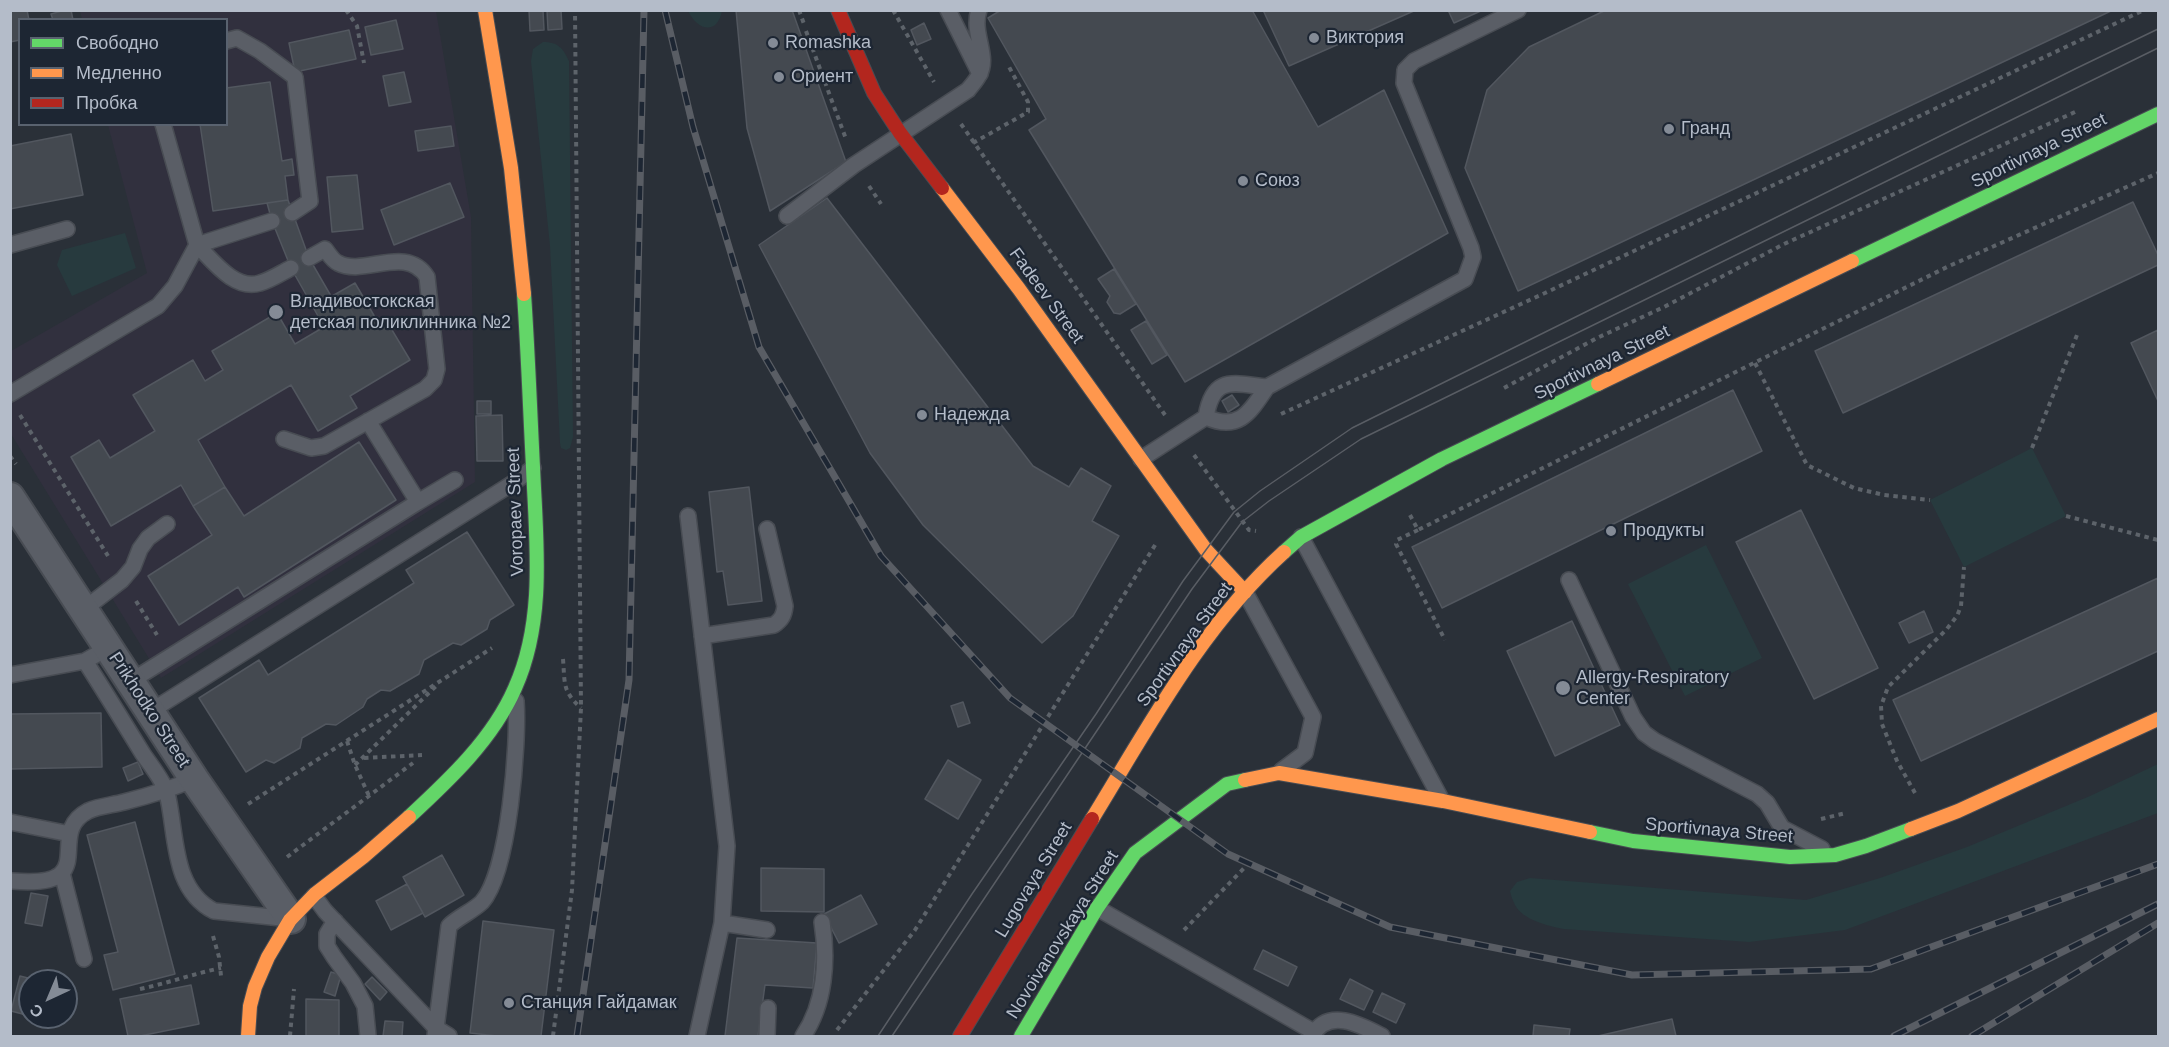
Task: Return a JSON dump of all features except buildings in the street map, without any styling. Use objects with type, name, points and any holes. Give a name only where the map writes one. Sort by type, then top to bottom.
[{"type":"main road","name":"Voropaev Street","points":[[248,1036],[251,999],[266,961],[291,919],[314,896],[377,845],[442,787],[488,733],[515,689],[530,645],[536,586],[530,379],[520,244],[500,93],[484,10]]},
{"type":"main road","name":"Fadeev Street","points":[[838,10],[874,93],[900,133],[1019,289],[1206,550],[1245,592]]},
{"type":"main road","name":"Sportivnaya Street","points":[[1138,742],[1196,653],[1245,592],[1284,551],[1301,537],[1443,459],[2158,117]]},
{"type":"main road","name":"Sportivnaya Street","points":[[1135,853],[1227,784],[1279,773],[1443,801],[1633,841],[1790,857],[1835,855],[1866,846],[1959,811],[2158,719]]},
{"type":"main road","name":"Lugovaya Street","points":[[960,1036],[1138,742]]},
{"type":"main road","name":"Novoivanovskaya Street","points":[[1021,1036],[1097,908],[1135,853]]},
{"type":"street","name":"Prikhodko Street","points":[[10,497],[83,610],[97,654],[131,681],[194,780],[291,919]]},
{"type":"lane","points":[[948,10],[980,74]]},
{"type":"lane","points":[[787,216],[900,133],[948,105],[968,90],[980,74],[982,56],[976,30],[979,10]]},
{"type":"lane","points":[[1206,417],[1219,423],[1233,423],[1253,409],[1267,387],[1466,279],[1473,257],[1471,248],[1404,83],[1405,70],[1414,61],[1518,10]]},
{"type":"lane","points":[[228,40],[237,38],[245,42],[295,77],[310,201],[292,213]]},
{"type":"lane","points":[[164,126],[197,245],[219,267],[236,280],[248,284],[259,284],[291,268]]},
{"type":"lane","points":[[13,401],[158,306],[175,286],[197,245],[272,221]]},
{"type":"lane","points":[[10,245],[67,229]]},
{"type":"lane","points":[[284,439],[311,448],[324,446],[425,389],[434,380],[437,369],[427,277],[421,268],[410,263],[390,261],[345,265],[336,262],[326,249],[309,258]]},
{"type":"lane","points":[[1141,459],[1206,417],[1209,402],[1217,389],[1227,384],[1240,382],[1267,387]]},
{"type":"lane","points":[[368,421],[418,502]]},
{"type":"lane","points":[[151,711],[513,483],[533,468]]},
{"type":"lane","points":[[131,681],[454,480]]},
{"type":"lane","points":[[688,516],[727,846],[722,923],[697,1036]]},
{"type":"lane","points":[[83,610],[122,580],[133,567],[140,549],[148,538],[167,524]]},
{"type":"lane","points":[[702,636],[774,625],[780,621],[784,614],[784,606],[767,529]]},
{"type":"lane","points":[[1301,537],[1443,801]]},
{"type":"lane","points":[[1569,580],[1634,717],[1644,733],[1677,753],[1757,794],[1767,803],[1782,828],[1835,855]]},
{"type":"lane","points":[[1245,592],[1313,717],[1305,753],[1279,773]]},
{"type":"lane","points":[[10,675],[97,654],[166,791],[177,857],[188,885],[204,906],[214,911],[291,919]]},
{"type":"lane","points":[[436,1032],[449,926],[462,914],[482,902],[494,878],[500,859],[518,727],[515,689]]},
{"type":"lane","points":[[12,881],[49,880],[62,873],[70,860],[70,834],[75,822],[88,811],[166,791],[194,780]]},
{"type":"lane","points":[[10,822],[70,834]]},
{"type":"lane","points":[[62,873],[84,959]]},
{"type":"lane","points":[[314,896],[436,1032],[449,1036]]},
{"type":"lane","points":[[1097,908],[1313,1034],[1319,1027],[1332,1021],[1357,1022],[1382,1036]]},
{"type":"lane","points":[[335,921],[327,934],[327,946],[353,983],[365,1006],[368,1036]]},
{"type":"lane","points":[[803,1036],[820,997],[825,943],[822,922]]},
{"type":"lane","points":[[722,923],[767,930]]},
{"type":"lane","points":[[767,1036],[768,1008]]},
{"type":"path","points":[[346,10],[357,26],[364,63]]},
{"type":"path","points":[[553,1036],[572,890],[581,708],[575,10]]},
{"type":"path","points":[[799,10],[855,165]]},
{"type":"path","points":[[893,10],[948,105],[973,143],[1193,454],[1249,530],[1256,531]]},
{"type":"path","points":[[1278,415],[1545,293],[2144,10]]},
{"type":"path","points":[[1496,392],[1556,359],[1664,308],[1784,244],[2082,109]]},
{"type":"path","points":[[973,143],[999,129]]},
{"type":"path","points":[[1445,640],[1396,544],[1397,540],[1947,267],[2158,173]]},
{"type":"path","points":[[866,181],[881,204]]},
{"type":"path","points":[[2032,448],[2077,335]]},
{"type":"path","points":[[1755,363],[1807,465],[1854,488],[1884,495],[1930,500]]},
{"type":"path","points":[[13,401],[170,656]]},
{"type":"path","points":[[1123,433],[1159,407]]},
{"type":"path","points":[[1193,454],[1204,449]]},
{"type":"path","points":[[1394,486],[1418,530]]},
{"type":"path","points":[[2066,516],[2158,540]]},
{"type":"path","points":[[830,1036],[867,993],[915,930],[1159,537]]},
{"type":"path","points":[[1924,795],[1917,797],[1897,761],[1882,724],[1881,706],[1888,687],[1946,630],[1957,616],[1961,606],[1964,567]]},
{"type":"path","points":[[238,810],[494,647]]},
{"type":"path","points":[[355,765],[443,679]]},
{"type":"path","points":[[347,741],[369,796]]},
{"type":"path","points":[[282,857],[289,856],[428,752]]},
{"type":"path","points":[[363,758],[423,755]]},
{"type":"path","points":[[1167,948],[1248,864]]},
{"type":"path","points":[[204,906],[221,968],[221,980]]},
{"type":"path","points":[[141,989],[221,968]]},
{"type":"shaded area","name":"Владивостокская детская поликлинника №2","points":[[80,11],[436,11],[471,217],[475,482],[161,678],[11,434],[11,351],[147,273],[108,126],[228,126],[228,18],[82,18]]},
{"type":"green space","points":[[688,11],[722,11],[716,24],[706,28],[696,23]]},
{"type":"green space","points":[[543,42],[553,43],[559,47],[569,61],[573,437],[570,448],[566,450],[561,448],[560,443],[550,246],[531,61],[533,49]]},
{"type":"green space","points":[[125,233],[136,268],[72,296],[57,265],[62,250]]},
{"type":"green space","points":[[2032,448],[2066,516],[1964,567],[1930,500]]},
{"type":"green space","points":[[1706,545],[1762,658],[1685,696],[1628,584]]},
{"type":"green space","points":[[2158,764],[2158,813],[1845,930],[1749,942],[1564,929],[1544,924],[1524,915],[1515,905],[1510,891],[1517,882],[1530,878],[1806,900],[1880,878],[1967,847],[2090,796]]},
{"type":"tram line","points":[[878,1036],[1183,581],[1234,512],[1260,491],[1352,428],[2158,29]]},
{"type":"tram line","points":[[892,1036],[1192,589],[1242,522],[1361,439],[2158,48]]},
{"type":"railway","points":[[577,1036],[629,680],[644,10]]},
{"type":"railway","points":[[665,10],[693,127],[759,347],[881,556],[1010,698],[1228,854],[1390,927],[1632,975],[1871,969],[2158,864]]},
{"type":"railway","points":[[1894,1036],[2158,904]]},
{"type":"railway","points":[[1972,1036],[2158,923]]},
{"type":"traffic: fast","points":[[1852,261],[2158,114]]},
{"type":"traffic: fast","points":[[409,817],[469,758],[495,724],[515,688],[525,662],[531,635],[535,607],[537,551],[524,294]]},
{"type":"traffic: fast","points":[[1284,552],[1301,537],[1442,459],[1598,384]]},
{"type":"traffic: fast","points":[[1021,1036],[1097,908],[1135,853],[1227,784],[1245,780]]},
{"type":"traffic: fast","points":[[1590,832],[1633,841],[1790,857],[1835,855],[1911,829]]},
{"type":"traffic: slow","points":[[485,10],[511,168],[524,294]]},
{"type":"traffic: slow","points":[[942,188],[1019,289],[1206,550],[1245,592]]},
{"type":"traffic: slow","points":[[1598,384],[1852,261]]},
{"type":"traffic: slow","points":[[1092,819],[1156,713],[1202,644],[1227,612],[1284,552]]},
{"type":"traffic: slow","points":[[1911,829],[1958,811],[2158,719]]},
{"type":"traffic: slow","points":[[1245,780],[1279,773],[1443,801],[1590,832]]},
{"type":"traffic: slow","points":[[248,1036],[250,1006],[255,987],[268,957],[290,920],[315,894],[409,817]]},
{"type":"traffic: jam","points":[[838,10],[874,93],[900,133],[942,188]]},
{"type":"traffic: jam","points":[[960,1036],[1092,819]]},
{"type":"place","name":"Виктория","points":[[1314,38]]},
{"type":"place","name":"Romashka","points":[[773,43]]},
{"type":"place","name":"Ориент","points":[[779,77]]},
{"type":"place","name":"Гранд","points":[[1669,129]]},
{"type":"place","name":"Союз","points":[[1243,181]]},
{"type":"place","name":"Владивостокская детская поликлинника №2","points":[[276,312]]},
{"type":"place","name":"Надежда","points":[[922,415]]},
{"type":"place","name":"Продукты","points":[[1611,531]]},
{"type":"place","name":"Allergy-Respiratory Center","points":[[1563,688]]},
{"type":"place","name":"Станция Гайдамак","points":[[509,1003]]}]
